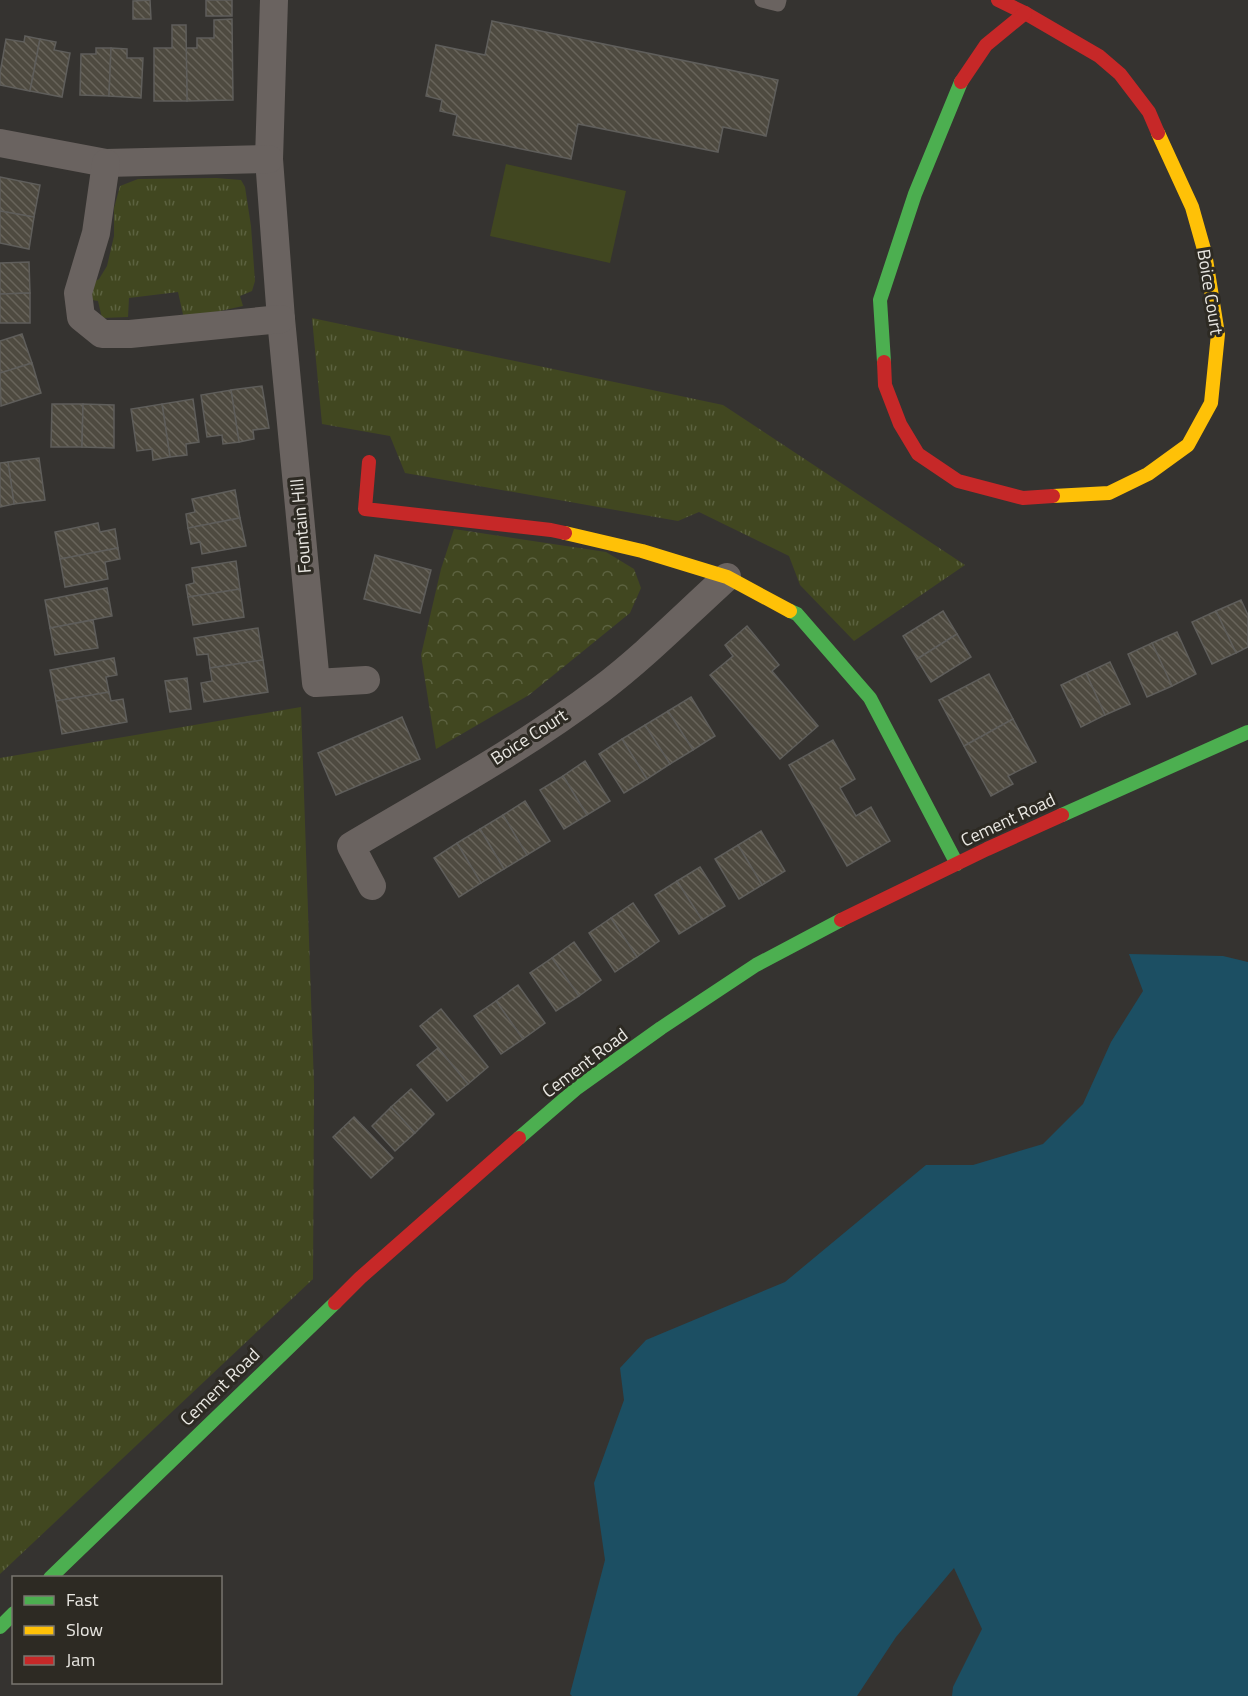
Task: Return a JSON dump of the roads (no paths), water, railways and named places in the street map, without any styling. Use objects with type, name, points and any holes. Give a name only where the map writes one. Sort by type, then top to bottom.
[{"type":"street","name":"Fountain Hill","points":[[274,0],[269,159],[281,319],[316,683],[366,680]]},
{"type":"street","name":"Boice Court","points":[[998,0],[1025,13],[1099,56],[1120,74],[1149,112],[1192,207],[1205,253],[1218,333],[1211,403],[1188,445],[1148,474],[1109,492],[1023,498],[958,481],[918,454],[900,424],[885,385],[880,300],[915,194],[959,86],[986,45],[1025,13]]},
{"type":"street","points":[[0,143],[106,163],[269,159]]},
{"type":"street","points":[[106,163],[96,233],[78,293],[81,318],[102,334],[130,334],[281,319]]},
{"type":"street","points":[[369,462],[365,508],[551,530],[642,551],[727,577],[797,614],[870,698],[957,864]]},
{"type":"street","name":"Boice Court","points":[[372,886],[351,846],[484,767],[600,690],[657,642],[727,577]]},
{"type":"street","name":"Cement Road","points":[[52,1576],[360,1278],[577,1088],[661,1028],[756,965],[868,906],[1248,732]]},
{"type":"street","points":[[0,1627],[12,1615]]},
{"type":"lane","points":[[762,0],[778,4],[779,0]]},
{"type":"water","points":[[1129,954],[1223,956],[1248,962],[1248,1696],[952,1696],[953,1687],[982,1629],[954,1568],[896,1637],[857,1696],[572,1696],[570,1694],[605,1560],[594,1483],[624,1400],[620,1368],[646,1340],[785,1282],[926,1165],[973,1165],[1043,1144],[1083,1104],[1111,1042],[1143,991]]}]
